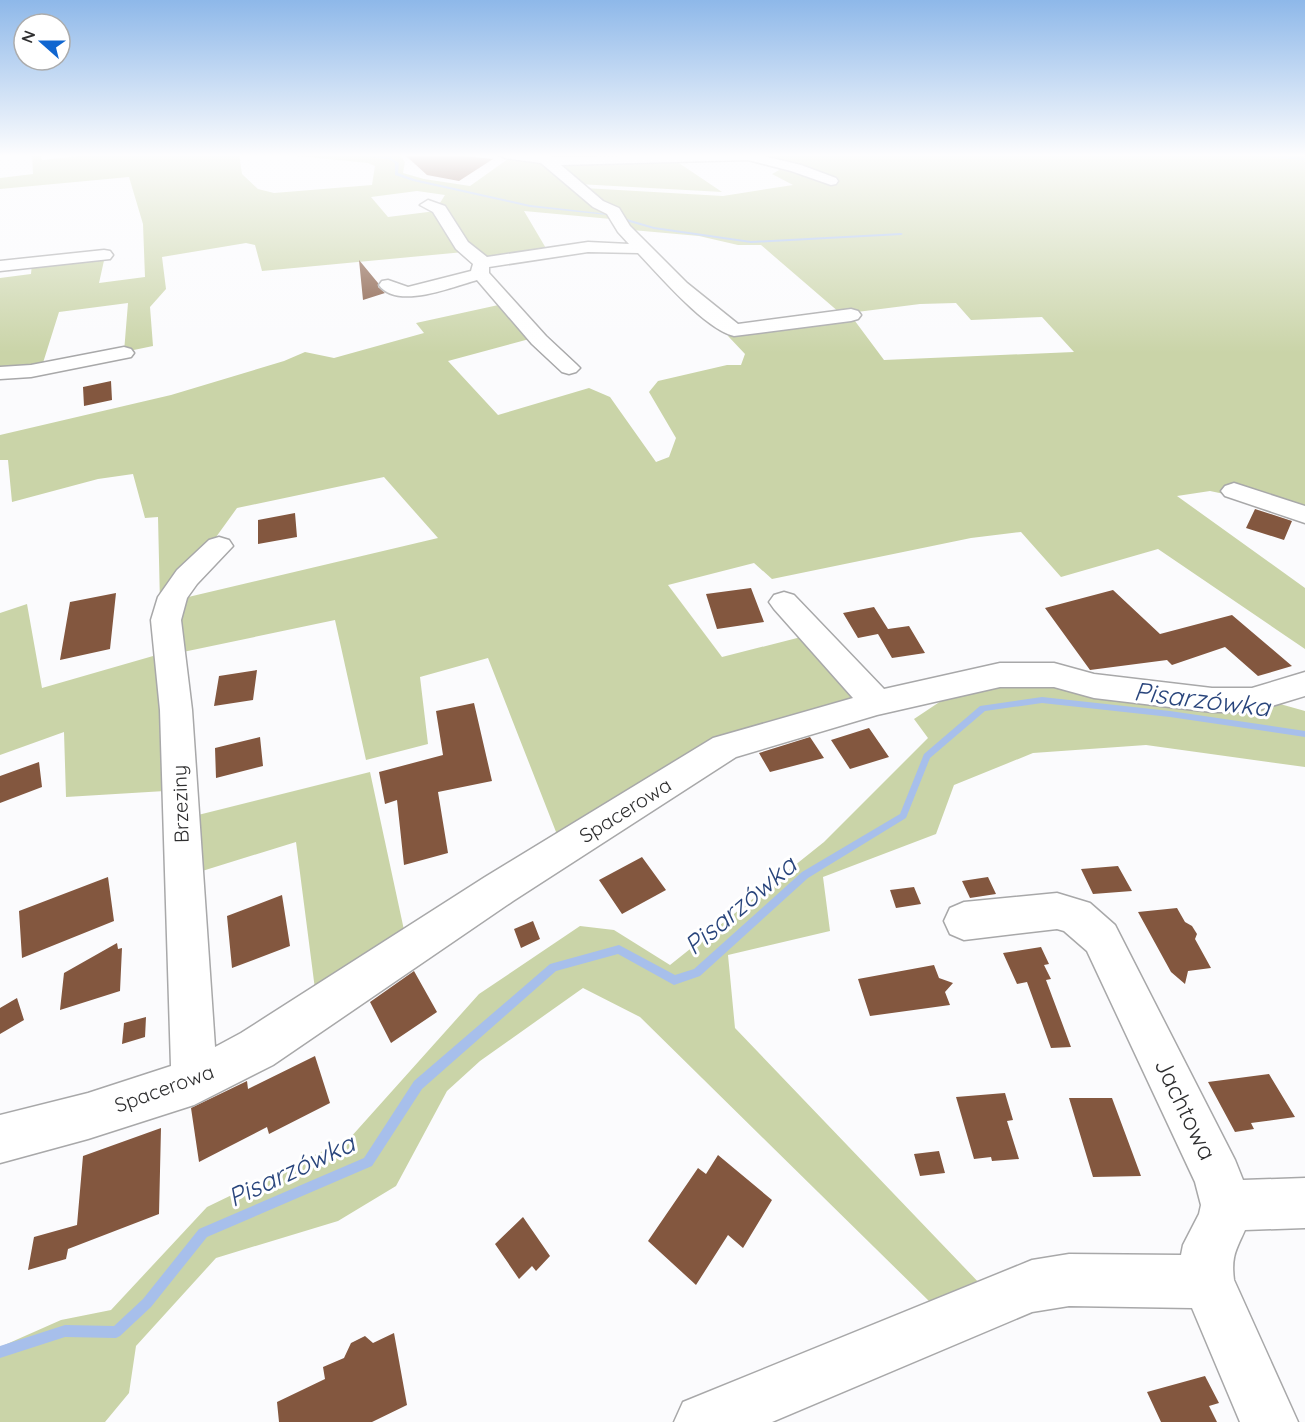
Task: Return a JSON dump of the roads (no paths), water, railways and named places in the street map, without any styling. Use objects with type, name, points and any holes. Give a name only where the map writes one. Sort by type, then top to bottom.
[{"type":"street","points":[[446,220],[462,245],[539,340],[569,368]]},
{"type":"street","points":[[618,220],[624,230],[688,294],[734,330],[851,315]]},
{"type":"street","points":[[388,285],[406,293],[482,269],[588,247],[643,248]]},
{"type":"street","points":[[0,266],[104,255]]},
{"type":"street","points":[[0,373],[31,371],[124,353]]},
{"type":"street","points":[[1234,491],[1305,515]]},
{"type":"street","name":"Brzeziny","points":[[194,1082],[176,711],[166,620],[173,597],[187,577],[219,546]]},
{"type":"street","points":[[784,602],[877,703]]},
{"type":"street","name":"Spacerowa","points":[[0,1139],[88,1116],[194,1082],[257,1049],[499,889],[725,747],[877,703],[1000,675],[1054,675],[1094,686],[1212,700],[1252,700],[1305,684]]},
{"type":"street","name":"Jachtowa","points":[[964,921],[1057,911],[1076,916],[1101,938],[1218,1177],[1226,1205]]},
{"type":"street","points":[[1269,1422],[1208,1282],[1206,1264],[1209,1245],[1222,1224],[1226,1205],[1305,1203]]},
{"type":"street","points":[[703,1422],[1032,1286],[1070,1280],[1208,1282]]},
{"type":"waterway","points":[[628,220],[654,228],[751,242],[901,234]]},
{"type":"waterway","name":"Pisarzówka","points":[[0,1352],[65,1331],[116,1332],[147,1303],[203,1233],[368,1162],[418,1085],[553,967],[619,949],[674,980],[697,973],[805,875],[903,816],[927,756],[983,708],[1042,700],[1170,714],[1305,734]]}]
